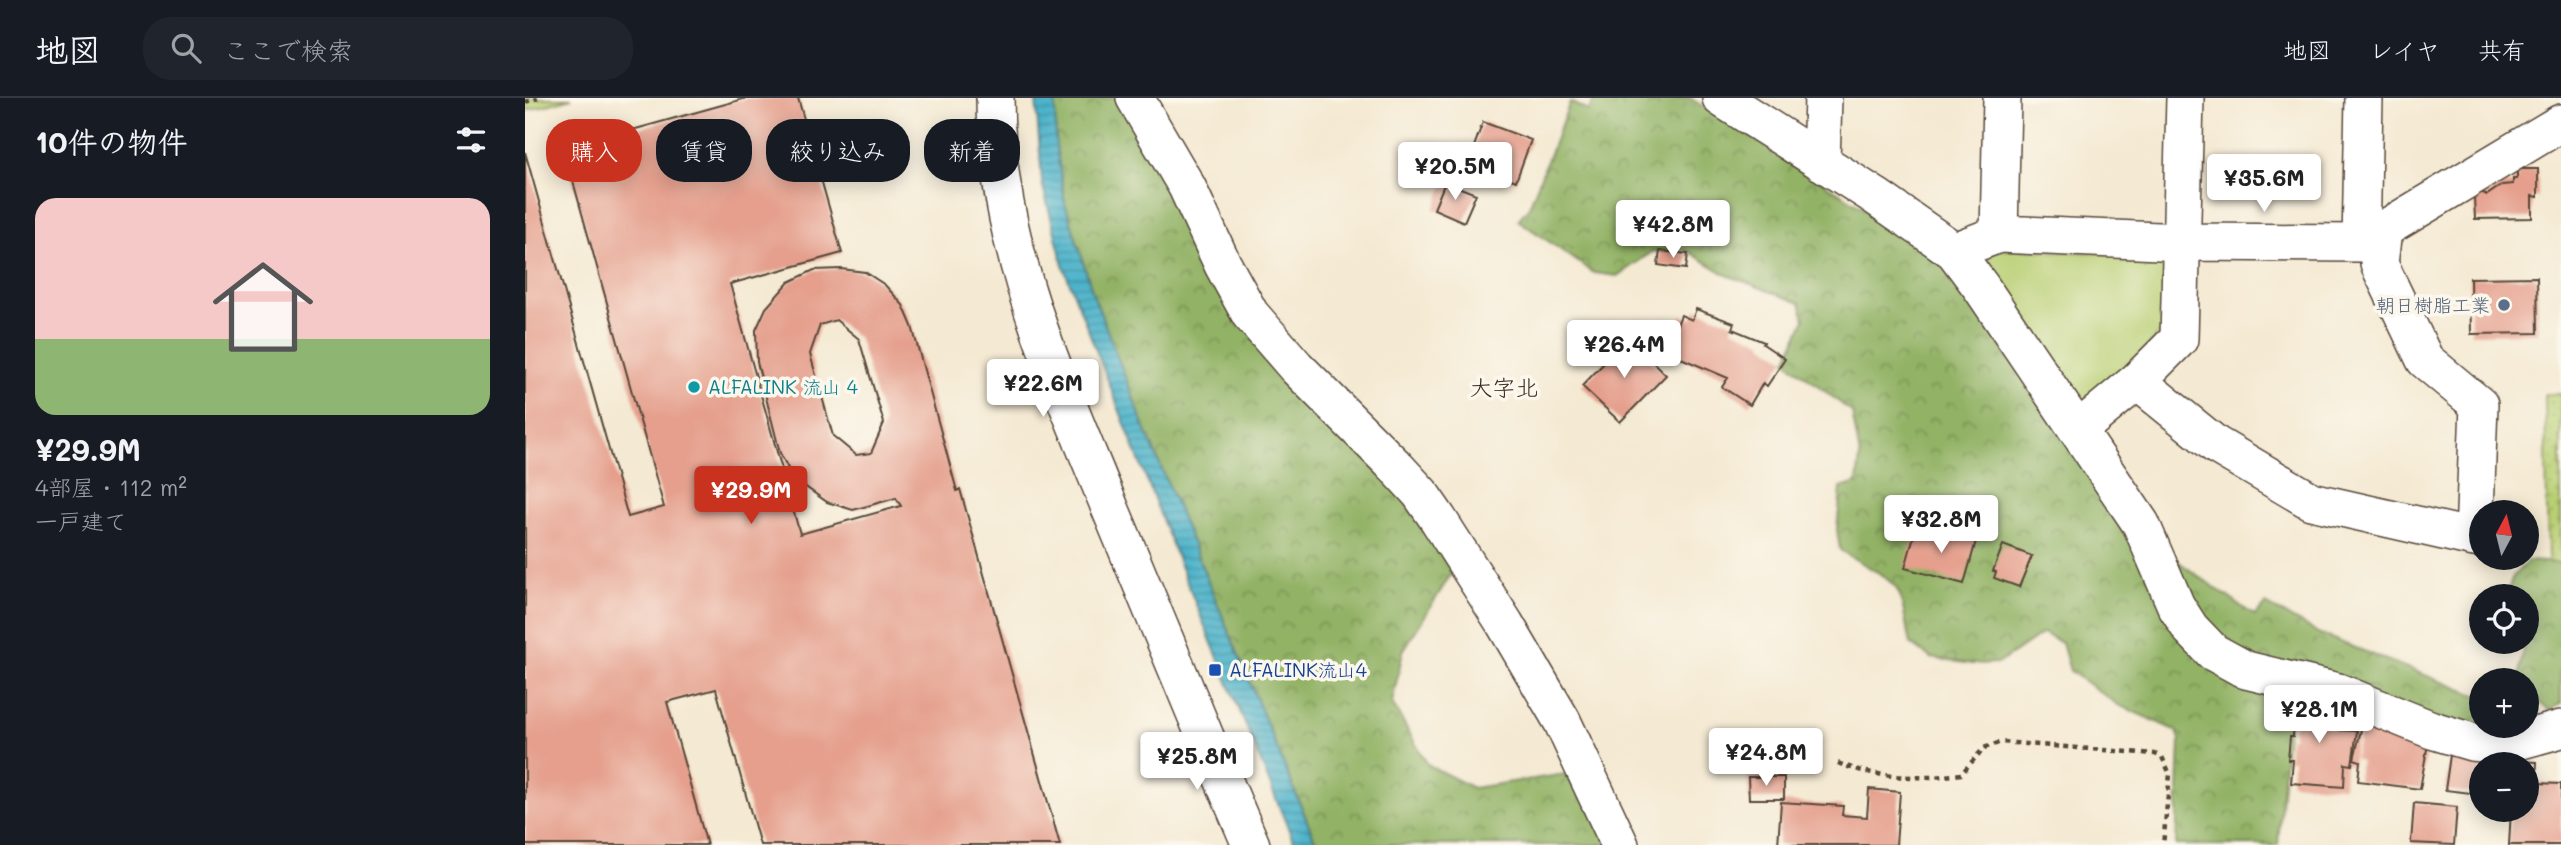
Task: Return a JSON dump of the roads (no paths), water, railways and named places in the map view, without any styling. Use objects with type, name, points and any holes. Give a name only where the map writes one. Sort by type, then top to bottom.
[{"type":"street","points":[[995,98],[997,156],[1018,269],[1051,363],[1251,845]]},
{"type":"street","points":[[1135,98],[1187,187],[1223,265],[1250,314],[1296,367],[1420,494],[1506,624],[1562,722],[1620,845]]},
{"type":"street","points":[[1721,98],[1954,251],[2141,524],[2176,606],[2190,628],[2213,652],[2246,670],[2338,692],[2432,730],[2472,742],[2504,745],[2561,729]]},
{"type":"street","points":[[1821,162],[1823,98]]},
{"type":"street","points":[[1999,234],[2002,98]]},
{"type":"street","points":[[2078,430],[2137,380],[2179,339],[2185,98]]},
{"type":"street","points":[[2137,380],[2216,445],[2311,501],[2474,538],[2479,405],[2425,360],[2379,264],[2372,237],[2364,98]]},
{"type":"street","points":[[1954,251],[1999,234],[2182,242],[2372,237],[2561,123]]},
{"type":"water","points":[[1036,98],[1055,98],[1056,146],[1065,203],[1093,294],[1148,436],[1317,845],[1295,845],[1185,578],[1064,268],[1042,183]]},
{"type":"place","name":"朝日樹脂工業","points":[[2504,305]]},
{"type":"place","name":"ALFALINK 流山 4","points":[[694,387]]},
{"type":"place","name":"ALFALINK流山4","points":[[1215,670]]},
{"type":"district","name":"大字北","points":[[1504,388]]}]
